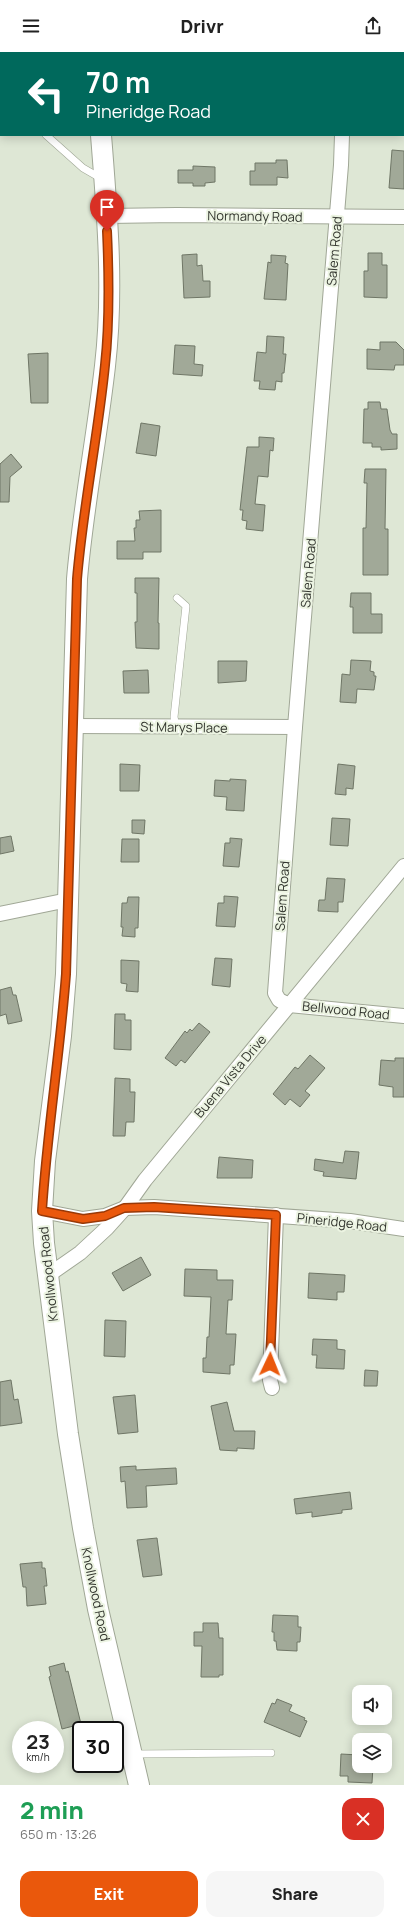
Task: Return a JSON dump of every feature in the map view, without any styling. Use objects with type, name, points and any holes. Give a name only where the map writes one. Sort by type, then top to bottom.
[{"type":"main road","name":"Knollwood Road","points":[[101,136],[109,260],[109,321],[105,365],[82,524],[78,568],[66,974],[61,1036],[45,1161],[42,1211],[47,1276],[83,1528],[98,1609],[139,1785]]},
{"type":"street","name":"Salem Road","points":[[289,1005],[279,1000],[276,992],[295,727],[337,217],[342,136]]},
{"type":"street","name":"Normandy Road","points":[[106,216],[176,215],[404,217]]},
{"type":"street","name":"St Marys Place","points":[[73,726],[295,727]]},
{"type":"street","name":"Buena Vista Drive","points":[[47,1276],[80,1253],[124,1208],[145,1180],[404,866]]},
{"type":"street","points":[[0,914],[68,900]]},
{"type":"street","name":"Bellwood Road","points":[[289,1005],[404,1016]]},
{"type":"street","name":"Pineridge Road","points":[[42,1211],[83,1219],[105,1216],[124,1208],[154,1207],[350,1221],[404,1229]]},
{"type":"street","points":[[272,1388],[270,1380],[276,1215]]},
{"type":"lane","points":[[47,136],[83,168],[104,180]]},
{"type":"lane","points":[[176,727],[174,717],[186,606],[177,598]]},
{"type":"lane","points":[[132,1754],[271,1753]]},
{"type":"building","points":[[392,150],[404,151],[404,189],[389,188]]},
{"type":"building","points":[[276,160],[287,160],[288,178],[277,177],[277,185],[250,185],[250,171],[255,171],[255,163],[276,163]]},
{"type":"building","points":[[193,166],[215,167],[215,182],[205,183],[205,186],[193,186],[193,183],[178,183],[178,170],[193,170]]},
{"type":"building","points":[[368,253],[382,253],[382,265],[387,265],[387,298],[364,297],[364,271],[368,271]]},
{"type":"building","points":[[197,254],[197,266],[202,265],[203,281],[210,281],[210,297],[184,298],[182,255]]},
{"type":"building","points":[[271,255],[286,256],[285,263],[288,264],[286,300],[264,299],[268,262],[271,263]]},
{"type":"building","points":[[267,336],[284,337],[283,354],[286,354],[284,373],[282,373],[282,382],[276,381],[275,390],[259,389],[260,381],[254,381],[257,352],[266,353]]},
{"type":"building","points":[[380,342],[396,342],[404,350],[404,365],[395,365],[394,370],[367,369],[367,349],[380,350]]},
{"type":"building","points":[[175,345],[195,346],[194,364],[203,365],[202,376],[173,374]]},
{"type":"building","points":[[48,353],[48,403],[31,403],[28,354]]},
{"type":"building","points":[[368,402],[380,402],[381,409],[387,409],[390,430],[392,434],[397,434],[397,449],[381,450],[381,447],[372,447],[372,443],[363,443],[364,409],[368,409]]},
{"type":"building","points":[[141,423],[160,426],[156,456],[136,453]]},
{"type":"building","points":[[259,437],[274,438],[273,451],[270,450],[268,477],[258,476],[255,504],[265,505],[263,531],[246,529],[247,521],[242,520],[243,510],[240,510],[247,447],[259,447]]},
{"type":"building","points":[[11,454],[22,467],[10,477],[9,502],[0,502],[0,464]]},
{"type":"building","points":[[365,469],[386,469],[385,529],[388,529],[388,575],[363,575],[363,528],[366,528],[367,483],[364,483]]},
{"type":"building","points":[[161,510],[161,552],[143,552],[143,559],[117,559],[117,541],[135,541],[134,528],[136,528],[136,520],[140,520],[139,511]]},
{"type":"building","points":[[135,578],[159,578],[159,649],[136,648],[135,622],[137,622],[137,593],[135,593]]},
{"type":"building","points":[[351,593],[371,593],[371,614],[382,614],[382,633],[353,633],[353,607],[350,607]]},
{"type":"building","points":[[351,660],[371,661],[370,671],[374,672],[374,676],[376,676],[374,690],[357,689],[356,703],[340,702],[342,674],[350,675]]},
{"type":"building","points":[[218,661],[247,661],[246,681],[218,683]]},
{"type":"building","points":[[148,670],[149,693],[124,693],[123,671]]},
{"type":"building","points":[[120,764],[140,765],[139,791],[120,791]]},
{"type":"building","points":[[338,764],[355,766],[353,789],[346,788],[346,795],[335,794]]},
{"type":"building","points":[[230,779],[246,780],[244,811],[226,810],[227,797],[214,796],[215,780],[230,781]]},
{"type":"building","points":[[332,818],[350,819],[348,846],[330,845]]},
{"type":"building","points":[[132,820],[145,820],[144,834],[132,833]]},
{"type":"building","points":[[11,836],[14,851],[0,854],[0,838]]},
{"type":"building","points":[[230,838],[242,839],[239,867],[223,866],[225,843],[230,843]]},
{"type":"building","points":[[122,839],[139,839],[139,862],[121,862]]},
{"type":"building","points":[[327,878],[345,879],[343,902],[338,902],[338,912],[318,911],[319,900],[325,900]]},
{"type":"building","points":[[224,896],[238,897],[235,927],[216,926],[218,903],[224,903]]},
{"type":"building","points":[[128,897],[139,897],[138,928],[135,928],[135,937],[122,936],[122,903],[127,903]]},
{"type":"building","points":[[215,958],[232,959],[230,987],[212,985]]},
{"type":"building","points":[[121,960],[139,961],[138,992],[126,991],[127,984],[121,983]]},
{"type":"building","points":[[11,987],[13,995],[16,995],[22,1021],[8,1024],[6,1014],[0,1016],[0,990]]},
{"type":"building","points":[[115,1014],[125,1014],[125,1020],[131,1020],[131,1050],[114,1049]]},
{"type":"building","points":[[199,1023],[210,1032],[185,1063],[181,1060],[176,1066],[165,1058],[185,1031],[187,1033],[190,1029],[192,1031]]},
{"type":"building","points":[[310,1055],[325,1068],[305,1091],[310,1095],[300,1107],[290,1099],[285,1105],[273,1094],[295,1067],[298,1069]]},
{"type":"building","points":[[395,1058],[404,1058],[404,1097],[393,1097],[393,1087],[379,1085],[381,1060],[395,1061]]},
{"type":"building","points":[[115,1078],[130,1079],[130,1092],[135,1092],[134,1122],[126,1122],[125,1136],[113,1136]]},
{"type":"building","points":[[345,1151],[359,1152],[356,1179],[323,1176],[324,1172],[314,1170],[315,1159],[343,1163]]},
{"type":"building","points":[[219,1157],[253,1160],[252,1178],[217,1178]]},
{"type":"building","points":[[141,1257],[151,1275],[123,1291],[112,1273]]},
{"type":"building","points":[[185,1269],[217,1270],[217,1280],[233,1280],[232,1300],[228,1300],[226,1334],[236,1334],[234,1365],[230,1365],[230,1374],[203,1372],[203,1358],[206,1358],[207,1337],[209,1337],[211,1297],[184,1296]]},
{"type":"building","points":[[309,1273],[345,1275],[344,1292],[337,1292],[337,1300],[308,1298]]},
{"type":"building","points":[[105,1320],[126,1321],[125,1357],[104,1356]]},
{"type":"building","points":[[313,1339],[337,1340],[337,1349],[345,1350],[344,1369],[316,1368],[317,1355],[312,1355]]},
{"type":"building","points":[[365,1370],[378,1371],[377,1386],[364,1386]]},
{"type":"building","points":[[11,1380],[14,1400],[18,1399],[22,1423],[0,1426],[0,1382]]},
{"type":"building","points":[[135,1395],[138,1432],[118,1434],[113,1397]]},
{"type":"building","points":[[227,1402],[234,1431],[255,1431],[254,1449],[237,1448],[237,1451],[220,1450],[211,1406]]},
{"type":"building","points":[[136,1466],[136,1470],[176,1468],[177,1484],[146,1486],[147,1507],[127,1508],[125,1481],[121,1482],[120,1467]]},
{"type":"building","points":[[350,1492],[352,1509],[342,1510],[342,1513],[312,1517],[312,1512],[296,1514],[294,1499]]},
{"type":"building","points":[[157,1538],[162,1575],[143,1577],[137,1540]]},
{"type":"building","points":[[42,1562],[42,1568],[45,1568],[47,1586],[44,1586],[46,1604],[27,1606],[26,1587],[23,1587],[20,1564]]},
{"type":"building","points":[[273,1615],[298,1616],[298,1627],[301,1627],[300,1642],[297,1642],[297,1651],[277,1650],[276,1641],[274,1641],[274,1632],[272,1632]]},
{"type":"building","points":[[203,1623],[218,1623],[219,1638],[223,1638],[223,1675],[219,1675],[219,1677],[201,1677],[202,1646],[194,1646],[194,1632],[203,1632]]},
{"type":"building","points":[[64,1663],[66,1672],[68,1671],[80,1721],[72,1721],[72,1726],[64,1728],[64,1721],[60,1721],[49,1677],[51,1676],[49,1667]]},
{"type":"building","points":[[277,1699],[292,1705],[289,1711],[305,1718],[304,1720],[307,1721],[300,1737],[264,1722],[272,1703],[275,1704]]},
{"type":"building","points":[[341,1754],[352,1755],[352,1773],[373,1773],[372,1783],[348,1782],[348,1776],[340,1776]]},
{"type":"route","points":[[107,231],[109,260],[109,321],[95,441],[82,524],[77,579],[66,974],[61,1036],[45,1161],[42,1211],[83,1219],[105,1216],[124,1208],[154,1207],[276,1215],[270,1364]]}]
